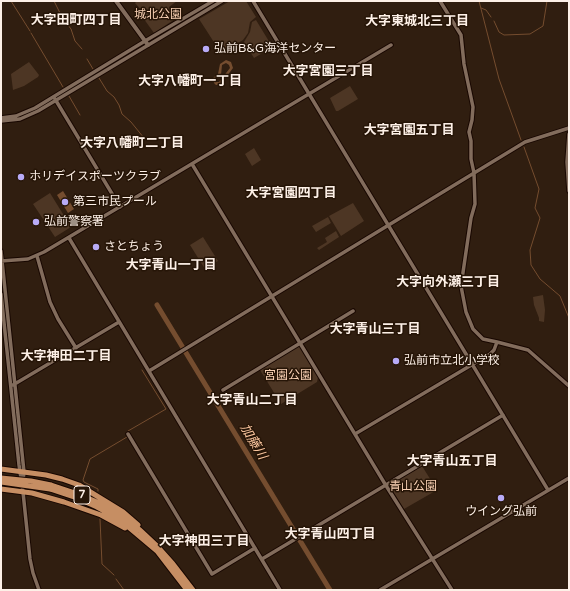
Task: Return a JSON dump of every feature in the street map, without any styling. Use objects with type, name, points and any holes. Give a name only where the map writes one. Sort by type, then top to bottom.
[{"type":"highway","points":[[1,469],[51,476],[79,485],[123,512],[145,531],[154,546]]},
{"type":"highway","name":"7","points":[[1,478],[31,481],[78,494],[110,509],[140,530],[187,590]]},
{"type":"highway","name":"7","points":[[1,482],[50,487]]},
{"type":"highway","points":[[1,489],[23,492],[64,502],[101,515],[127,528],[154,546]]},
{"type":"highway","name":"7","points":[[154,546],[173,564],[193,590]]},
{"type":"main road","points":[[116,1],[147,43]]},
{"type":"street","points":[[1,121],[20,119],[30,115],[214,1]]},
{"type":"street","points":[[147,43],[222,1]]},
{"type":"street","points":[[253,1],[548,490]]},
{"type":"street","points":[[440,1],[461,38],[464,64],[473,107],[469,132],[471,141],[471,159],[474,173],[475,204],[471,218],[460,286],[466,312],[473,329],[483,340],[528,350],[569,386]]},
{"type":"street","points":[[2,261],[18,260],[37,256],[391,45]]},
{"type":"street","points":[[1,118],[16,116],[28,112],[55,99]]},
{"type":"street","points":[[55,99],[120,207]]},
{"type":"street","points":[[149,371],[525,142],[569,128]]},
{"type":"street","points":[[569,134],[567,162],[569,191]]},
{"type":"street","points":[[192,164],[385,484],[452,590]]},
{"type":"street","points":[[69,238],[280,590]]},
{"type":"street","points":[[1,251],[15,384],[23,492],[30,559],[39,590]]},
{"type":"street","points":[[37,256],[50,302],[58,319],[76,348]]},
{"type":"street","points":[[1,294],[19,465],[22,472]]},
{"type":"street","points":[[223,390],[353,311]]},
{"type":"street","points":[[11,387],[119,322]]},
{"type":"street","points":[[355,434],[490,354],[494,350],[496,342]]},
{"type":"street","points":[[262,559],[385,484],[503,415]]},
{"type":"street","points":[[128,434],[212,574],[255,548]]},
{"type":"street","points":[[380,590],[569,478]]},
{"type":"green space","name":"城北公園","points":[[137,1],[177,1],[169,7],[175,19],[154,33],[141,15],[143,12],[135,3]]},
{"type":"green space","points":[[230,1],[246,1],[256,17],[250,22],[248,33],[243,40],[224,51],[219,50],[199,19]]},
{"type":"green space","points":[[256,20],[270,43],[271,48],[254,58],[244,42],[250,32],[252,22]]},
{"type":"green space","points":[[29,62],[39,75],[38,77],[24,86],[13,90],[11,74]]},
{"type":"green space","points":[[350,86],[358,99],[336,111],[330,98]]},
{"type":"green space","points":[[254,148],[261,160],[252,166],[245,154]]},
{"type":"green space","points":[[50,193],[71,227],[55,237],[33,204]]},
{"type":"green space","points":[[353,203],[364,221],[341,236],[329,216]]},
{"type":"green space","points":[[328,217],[331,223],[316,232],[312,226]]},
{"type":"green space","points":[[336,231],[339,237],[319,250],[317,248],[327,242],[325,238]]},
{"type":"green space","points":[[203,237],[218,261],[205,269],[190,245]]},
{"type":"green space","points":[[543,295],[545,310],[544,322],[539,321],[533,297]]},
{"type":"green space","name":"宮園公園","points":[[299,346],[318,377],[317,382],[281,404],[260,370]]},
{"type":"green space","name":"青山公園","points":[[422,466],[437,490],[404,509],[389,485]]},
{"type":"shaded area","points":[[226,60],[231,62],[233,68],[221,84],[216,85],[213,78],[218,74],[220,64]],"holes":[[[226,63],[230,68],[219,82],[217,82],[216,79],[221,75],[222,65]]]},
{"type":"shaded area","name":"第三市民プール","points":[[63,191],[74,209],[68,213],[57,195]]},
{"type":"waterway","points":[[11,1],[30,31]]},
{"type":"waterway","points":[[54,1],[62,17],[71,29],[75,41],[82,49]]},
{"type":"waterway","points":[[479,1],[499,79],[521,140]]},
{"type":"waterway","points":[[494,21],[499,32],[504,35],[530,34],[543,26],[547,1]]},
{"type":"waterway","points":[[481,8],[486,10],[491,17]]},
{"type":"waterway","points":[[31,33],[63,87]]},
{"type":"waterway","points":[[87,59],[93,69]]},
{"type":"waterway","points":[[99,78],[107,91],[114,97],[122,114],[131,122],[144,138]]},
{"type":"waterway","points":[[69,96],[80,115]]},
{"type":"waterway","points":[[524,147],[539,189],[535,208],[540,218],[530,250],[531,265],[540,279],[560,296],[569,318]]},
{"type":"waterway","name":"加藤川","points":[[157,305],[330,590]]},
{"type":"waterway","points":[[128,431],[166,409],[142,370]]},
{"type":"waterway","points":[[98,491],[98,489],[84,482],[83,480],[90,459],[127,437]]},
{"type":"waterway","points":[[100,519],[102,564],[114,575]]},
{"type":"waterway","points":[[116,579],[124,590]]},
{"type":"place","name":"弘前B&G海洋センター","points":[[206,49]]},
{"type":"place","name":"ホリデイスポーツクラブ","points":[[21,177]]},
{"type":"place","name":"第三市民プール","points":[[65,202]]},
{"type":"place","name":"弘前警察署","points":[[36,222]]},
{"type":"place","name":"さとちょう","points":[[96,247]]},
{"type":"place","name":"弘前市立北小学校","points":[[396,361]]},
{"type":"place","name":"ウイング弘前","points":[[501,498]]},
{"type":"district","name":"大字田町四丁目","points":[[76,21]]},
{"type":"district","name":"大字東城北三丁目","points":[[417,22]]},
{"type":"district","name":"大字宮園三丁目","points":[[328,72]]},
{"type":"district","name":"大字八幡町一丁目","points":[[190,82]]},
{"type":"district","name":"大字宮園五丁目","points":[[409,131]]},
{"type":"district","name":"大字八幡町二丁目","points":[[132,144]]},
{"type":"district","name":"大字宮園四丁目","points":[[291,194]]},
{"type":"district","name":"大字青山一丁目","points":[[171,266]]},
{"type":"district","name":"大字向外瀬三丁目","points":[[448,283]]},
{"type":"district","name":"大字青山三丁目","points":[[375,330]]},
{"type":"district","name":"大字神田二丁目","points":[[66,357]]},
{"type":"district","name":"大字青山二丁目","points":[[252,401]]},
{"type":"district","name":"大字青山五丁目","points":[[452,462]]},
{"type":"district","name":"大字青山四丁目","points":[[330,535]]},
{"type":"district","name":"大字神田三丁目","points":[[204,542]]}]
